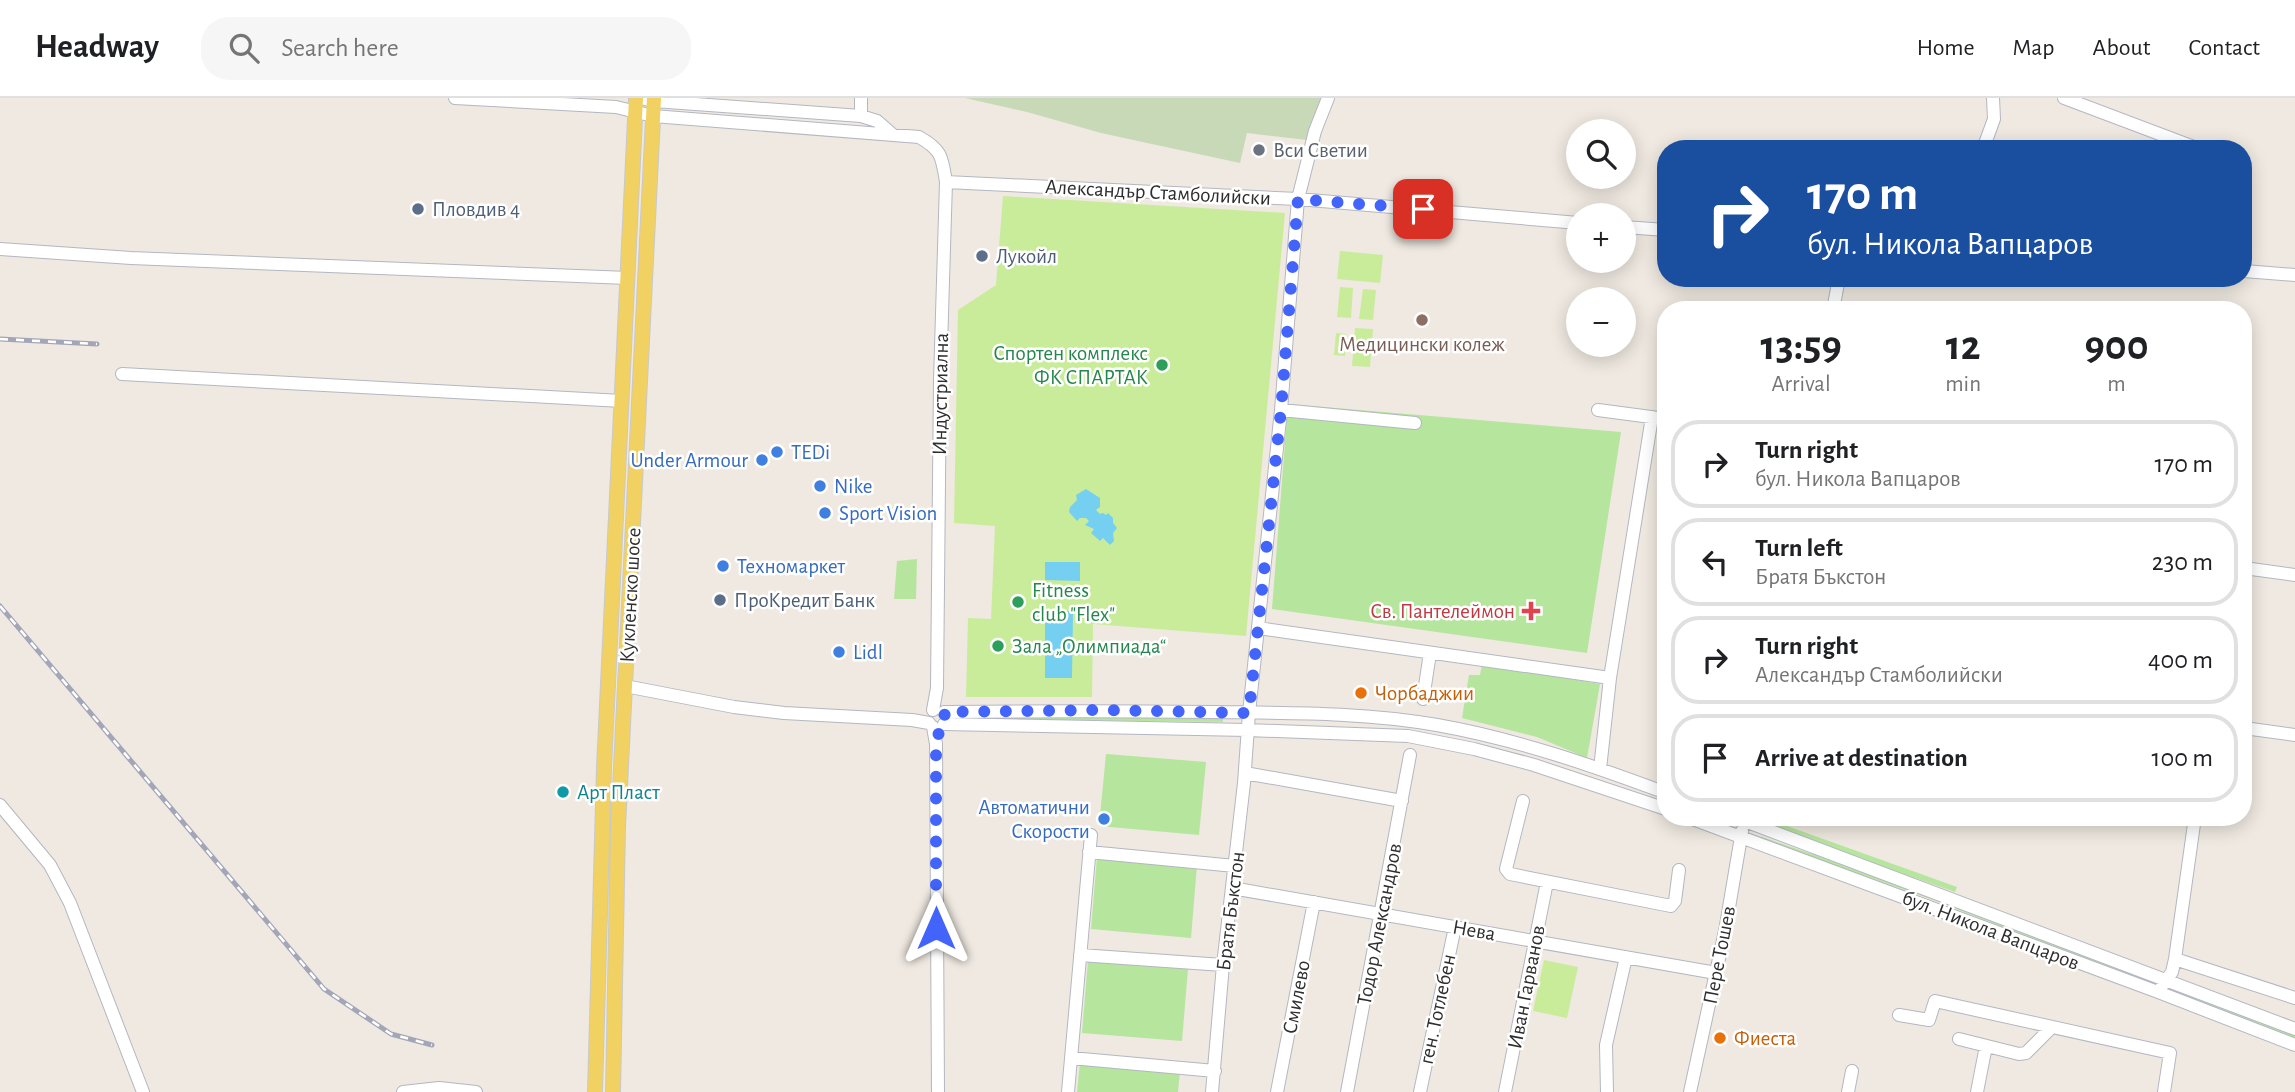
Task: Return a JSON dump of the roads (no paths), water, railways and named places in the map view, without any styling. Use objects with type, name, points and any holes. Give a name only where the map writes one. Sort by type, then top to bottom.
[{"type":"main road","name":"Кукленско шосе","points":[[595,1092],[604,768],[628,278],[646,104]]},
{"type":"main road","name":"Кукленско шосе","points":[[612,1092],[618,827],[646,104]]},
{"type":"street","points":[[455,98],[616,107],[646,104]]},
{"type":"street","points":[[861,98],[861,116]]},
{"type":"street","points":[[1249,713],[1281,410],[1298,199],[1315,131],[1328,98]]},
{"type":"street","points":[[1986,140],[1994,120],[1993,98]]},
{"type":"street","points":[[2064,98],[2175,140]]},
{"type":"street","name":"Индустриална","points":[[646,104],[861,116],[877,121],[893,135]]},
{"type":"street","name":"Индустриална","points":[[646,104],[919,137],[933,145],[942,156],[946,183],[940,380],[936,744],[938,1092]]},
{"type":"street","name":"Александър Стамболийски","points":[[946,183],[1298,199],[1566,222]]},
{"type":"street","points":[[1636,228],[1657,229]]},
{"type":"street","points":[[0,249],[160,260],[628,278]]},
{"type":"street","points":[[2252,272],[2295,275]]},
{"type":"street","points":[[122,374],[622,401]]},
{"type":"street","points":[[1281,410],[1415,423]]},
{"type":"street","points":[[1598,410],[1657,418]]},
{"type":"street","points":[[1600,769],[1610,678],[1652,417]]},
{"type":"street","points":[[2252,569],[2295,575]]},
{"type":"street","points":[[1258,628],[1610,678]]},
{"type":"street","points":[[1423,699],[1430,653]]},
{"type":"street","points":[[625,686],[734,707],[785,713],[912,720],[1102,710],[1370,717],[1436,725],[1516,743],[1657,790]]},
{"type":"street","name":"Братя Бъкстон","points":[[1212,1092],[1249,713]]},
{"type":"street","points":[[937,719],[1385,734],[1422,739],[1534,765],[1657,807]]},
{"type":"street","points":[[2252,729],[2295,735]]},
{"type":"street","name":"Тодор Александров","points":[[1348,1092],[1410,755]]},
{"type":"street","points":[[1245,773],[1402,801]]},
{"type":"street","points":[[1523,800],[1506,869],[1510,874],[1671,906],[1675,901],[1679,870]]},
{"type":"street","points":[[0,805],[50,866],[70,904],[143,1092]]},
{"type":"street","name":"бул. Никола Вапцаров","points":[[1710,826],[2295,1045]]},
{"type":"street","name":"Пере Тошев","points":[[1690,1092],[1716,973],[1741,838],[1740,826]]},
{"type":"street","name":"бул. Никола Вапцаров","points":[[1761,826],[2295,1029]]},
{"type":"street","points":[[2158,992],[2172,972],[2175,959],[2194,826]]},
{"type":"street","points":[[1068,1092],[1091,835]]},
{"type":"street","points":[[1090,852],[1235,866]]},
{"type":"street","name":"Иван Гарванов","points":[[1505,1092],[1547,882]]},
{"type":"street","name":"Нева","points":[[1232,888],[1716,973]]},
{"type":"street","name":"Смилево","points":[[1277,1092],[1314,902]]},
{"type":"street","name":"ген. Тотлебен","points":[[1420,1092],[1455,927]]},
{"type":"street","points":[[1080,956],[1223,965]]},
{"type":"street","points":[[1607,1092],[1606,1045],[1626,957]]},
{"type":"street","points":[[2175,959],[2295,998]]},
{"type":"street","points":[[1899,1015],[1929,1020],[1935,1001],[2169,1053],[2164,1092]]},
{"type":"street","points":[[1959,1039],[2019,1054],[2026,1052],[2051,1028]]},
{"type":"street","points":[[1977,1092],[1986,1046]]},
{"type":"street","points":[[1071,1058],[1215,1071]]},
{"type":"street","points":[[1848,1092],[1852,1072]]},
{"type":"street","points":[[403,1092],[439,1088],[476,1092]]},
{"type":"water","points":[[1086,489],[1100,498],[1100,507],[1096,510],[1100,514],[1108,513],[1113,518],[1117,528],[1113,533],[1114,541],[1110,545],[1103,538],[1100,541],[1091,533],[1094,529],[1085,525],[1089,521],[1086,518],[1077,521],[1069,512],[1077,500],[1076,495]]},
{"type":"water","points":[[1045,562],[1080,562],[1080,581],[1045,580]]},
{"type":"water","points":[[1045,611],[1073,611],[1072,678],[1045,678]]},
{"type":"railway","points":[[0,339],[97,344]]},
{"type":"railway","points":[[0,606],[324,989],[391,1034],[432,1045]]},
{"type":"place","name":"Вси Светии","points":[[1259,150]]},
{"type":"place","name":"Пловдив 4","points":[[418,209]]},
{"type":"place","name":"Лукойл","points":[[982,256]]},
{"type":"place","name":"Медицински колеж","points":[[1422,320]]},
{"type":"place","name":"Спортен комплекс ФК СПАРТАК","points":[[1162,365]]},
{"type":"place","name":"TEDi","points":[[777,452]]},
{"type":"place","name":"Under Armour","points":[[762,460]]},
{"type":"place","name":"Nike","points":[[820,486]]},
{"type":"place","name":"Sport Vision","points":[[825,513]]},
{"type":"place","name":"Техномаркет","points":[[723,566]]},
{"type":"place","name":"ПроКредит Банк","points":[[720,600]]},
{"type":"place","name":"Fitness club \"Flex\"","points":[[1018,602]]},
{"type":"place","name":"Св. Пантелеймон","points":[[1531,611]]},
{"type":"place","name":"Зала „Олимпиада“","points":[[998,646]]},
{"type":"place","name":"Lidl","points":[[839,652]]},
{"type":"place","name":"Чорбаджии","points":[[1361,693]]},
{"type":"place","name":"Арт Пласт","points":[[563,792]]},
{"type":"place","name":"Автоматични Скорости","points":[[1104,819]]},
{"type":"place","name":"Фиеста","points":[[1720,1038]]}]
